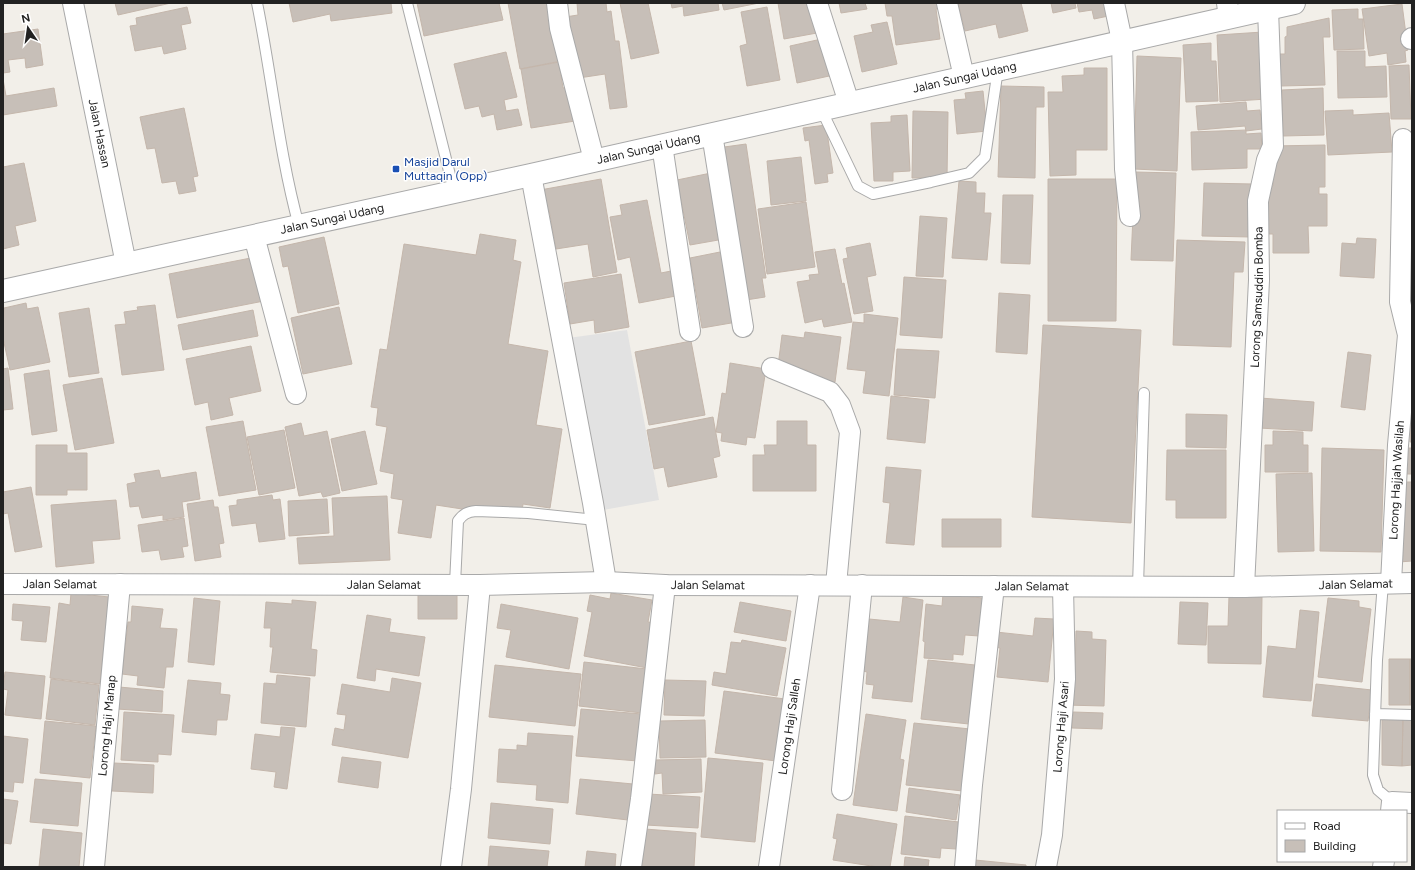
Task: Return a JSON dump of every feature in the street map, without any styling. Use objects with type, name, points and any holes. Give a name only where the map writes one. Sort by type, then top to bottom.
[{"type":"street","name":"Jalan Hassan","points":[[73,3],[126,264]]},
{"type":"street","points":[[557,3],[560,28],[594,160]]},
{"type":"street","points":[[818,3],[849,103]]},
{"type":"street","points":[[947,3],[964,77]]},
{"type":"street","points":[[1114,3],[1122,42],[1125,169],[1130,216]]},
{"type":"street","name":"Jalan Sungai Udang","points":[[3,292],[1122,42],[1228,10],[1268,8],[1293,3]]},
{"type":"street","name":"Lorong Samsuddin Bomba","points":[[1244,588],[1259,280],[1258,200],[1267,160],[1273,146],[1268,8]]},
{"type":"street","points":[[712,134],[743,327]]},
{"type":"street","name":"Lorong Hajjah Wasilah","points":[[1387,583],[1408,335],[1400,302],[1403,139]]},
{"type":"street","points":[[662,145],[690,331]]},
{"type":"street","points":[[531,175],[595,511],[606,582]]},
{"type":"street","points":[[254,236],[296,394]]},
{"type":"street","points":[[772,368],[830,392],[840,405],[850,432],[836,585]]},
{"type":"street","name":"Jalan Selamat","points":[[3,584],[480,584],[606,582],[665,585],[1138,586],[1244,588],[1412,583]]},
{"type":"street","name":"Lorong Haji Manap","points":[[94,867],[120,584]]},
{"type":"street","points":[[451,867],[461,789],[480,584]]},
{"type":"street","points":[[630,867],[641,799],[665,585]]},
{"type":"street","name":"Lorong Haji Salleh","points":[[769,867],[810,585]]},
{"type":"street","points":[[842,790],[862,585]]},
{"type":"street","points":[[965,867],[972,785],[994,586]]},
{"type":"street","name":"Lorong Haji Asari","points":[[1046,867],[1052,835],[1065,679],[1063,587]]},
{"type":"street","points":[[1391,806],[1412,802]]},
{"type":"lane","points":[[257,3],[272,98],[298,226]]},
{"type":"lane","points":[[407,3],[454,191]]},
{"type":"lane","points":[[821,109],[858,186],[874,194],[931,182],[969,173],[986,157],[998,69]]},
{"type":"lane","points":[[1138,586],[1144,393]]},
{"type":"lane","points":[[455,584],[458,521],[468,512],[528,513],[595,511]]},
{"type":"lane","points":[[1387,583],[1375,714],[1373,775],[1378,790],[1391,806]]},
{"type":"lane","points":[[1375,714],[1412,715]]},
{"type":"shaded area","points":[[627,330],[659,500],[603,510],[568,338]]},
{"type":"building","points":[[115,3],[171,3],[118,15]]},
{"type":"building","points":[[289,3],[391,3],[392,13],[331,21],[330,14],[293,22]]},
{"type":"building","points":[[417,3],[499,3],[503,20],[424,36]]},
{"type":"building","points":[[508,3],[551,3],[561,61],[520,69]]},
{"type":"building","points":[[577,3],[606,3],[607,12],[611,11],[615,41],[619,41],[627,107],[610,109],[605,74],[572,79],[565,17],[578,15]]},
{"type":"building","points":[[620,3],[648,3],[659,53],[631,59]]},
{"type":"building","points":[[671,3],[718,3],[719,10],[684,16],[683,6],[672,8]]},
{"type":"building","points":[[722,3],[759,3],[724,10]]},
{"type":"building","points":[[778,3],[823,3],[828,31],[784,39]]},
{"type":"building","points":[[839,3],[865,3],[867,9],[841,13]]},
{"type":"building","points":[[885,3],[942,3],[943,8],[936,9],[940,39],[896,45],[892,16],[887,16]]},
{"type":"building","points":[[958,3],[1021,3],[1028,31],[999,38],[996,24],[965,31]]},
{"type":"building","points":[[1051,3],[1075,3],[1076,8],[1053,13]]},
{"type":"building","points":[[1077,3],[1120,3],[1123,13],[1094,19],[1092,10],[1079,12]]},
{"type":"building","points":[[1402,4],[1408,50],[1405,51],[1406,62],[1388,65],[1387,53],[1369,56],[1362,9]]},
{"type":"building","points":[[187,7],[191,23],[181,25],[186,49],[164,54],[162,46],[135,51],[130,26],[137,25],[136,18]]},
{"type":"building","points":[[767,7],[780,80],[747,86],[740,46],[747,44],[741,12]]},
{"type":"building","points":[[1358,9],[1358,19],[1363,19],[1364,49],[1334,50],[1332,10]]},
{"type":"building","points":[[1329,18],[1330,37],[1323,37],[1325,85],[1280,86],[1279,54],[1285,54],[1285,37],[1287,36],[1287,27]]},
{"type":"building","points":[[887,22],[897,64],[862,72],[854,36],[873,32],[871,25]]},
{"type":"building","points":[[38,29],[43,65],[26,68],[25,58],[8,60],[10,72],[3,73],[3,34]]},
{"type":"building","points":[[1263,32],[1267,99],[1220,102],[1217,35]]},
{"type":"building","points":[[835,36],[843,73],[797,83],[790,46]]},
{"type":"building","points":[[1211,43],[1211,61],[1216,61],[1218,101],[1186,102],[1183,45]]},
{"type":"building","points":[[1337,51],[1365,51],[1365,67],[1386,66],[1387,97],[1338,98]]},
{"type":"building","points":[[506,52],[517,97],[504,100],[506,111],[518,109],[522,125],[497,130],[494,114],[482,117],[479,106],[465,109],[454,64]]},
{"type":"building","points":[[1137,56],[1181,58],[1177,171],[1134,169]]},
{"type":"building","points":[[559,62],[563,88],[569,87],[575,121],[531,128],[521,69]]},
{"type":"building","points":[[1409,65],[1411,119],[1391,119],[1389,66]]},
{"type":"building","points":[[1084,68],[1107,68],[1107,150],[1076,150],[1076,175],[1050,176],[1048,92],[1063,92],[1062,76],[1084,75]]},
{"type":"building","points":[[3,79],[6,96],[54,88],[57,106],[3,115]]},
{"type":"building","points":[[1001,86],[1044,87],[1044,107],[1036,107],[1035,178],[998,177]]},
{"type":"building","points":[[1323,88],[1324,135],[1283,136],[1282,90]]},
{"type":"building","points":[[983,91],[987,131],[957,134],[954,100],[966,99],[965,93]]},
{"type":"building","points":[[1246,102],[1247,111],[1260,110],[1262,129],[1246,131],[1245,126],[1198,130],[1196,106]]},
{"type":"building","points":[[184,108],[198,176],[193,177],[196,191],[179,194],[176,181],[162,183],[155,148],[147,149],[140,117]]},
{"type":"building","points":[[1353,110],[1353,115],[1389,113],[1392,152],[1328,155],[1325,111]]},
{"type":"building","points":[[913,111],[948,112],[947,178],[912,178]]},
{"type":"building","points":[[907,115],[910,171],[893,172],[893,181],[874,181],[871,123],[891,122],[891,116]]},
{"type":"building","points":[[826,125],[833,173],[827,174],[828,182],[815,184],[809,140],[805,141],[803,128]]},
{"type":"building","points":[[1246,130],[1246,134],[1261,133],[1262,149],[1247,149],[1247,168],[1192,170],[1191,132]]},
{"type":"building","points":[[746,144],[766,278],[762,278],[765,297],[746,300],[717,148]]},
{"type":"building","points":[[1325,145],[1325,187],[1319,187],[1319,194],[1327,194],[1327,226],[1308,226],[1309,253],[1273,253],[1273,234],[1264,234],[1264,186],[1273,186],[1273,146]]},
{"type":"building","points":[[801,157],[806,201],[771,205],[767,161]]},
{"type":"building","points":[[24,163],[36,221],[15,226],[19,245],[3,249],[3,167]]},
{"type":"building","points":[[1135,172],[1176,173],[1173,261],[1131,260]]},
{"type":"building","points":[[711,173],[724,239],[690,245],[677,180]]},
{"type":"building","points":[[601,179],[617,272],[593,277],[588,244],[556,249],[549,210],[544,211],[540,190]]},
{"type":"building","points":[[1048,179],[1117,179],[1116,321],[1048,321]]},
{"type":"building","points":[[959,181],[976,182],[976,193],[985,193],[984,213],[991,213],[987,260],[952,258]]},
{"type":"building","points":[[1204,183],[1253,184],[1251,237],[1202,236]]},
{"type":"building","points":[[1003,195],[1033,195],[1030,264],[1001,263]]},
{"type":"building","points":[[647,200],[661,273],[676,270],[681,295],[639,303],[630,257],[618,260],[610,217],[622,215],[620,205]]},
{"type":"building","points":[[806,202],[815,267],[767,274],[758,209]]},
{"type":"building","points":[[920,216],[947,218],[943,277],[916,276]]},
{"type":"building","points":[[480,234],[516,240],[513,260],[521,262],[508,344],[548,351],[536,425],[562,429],[550,508],[523,504],[521,518],[436,505],[431,538],[398,533],[403,500],[391,498],[394,474],[380,471],[387,427],[376,425],[378,408],[371,407],[380,349],[387,350],[404,244],[476,255]]},
{"type":"building","points":[[324,237],[339,304],[298,313],[288,266],[283,267],[279,247]]},
{"type":"building","points":[[1357,238],[1376,239],[1374,278],[1340,276],[1342,243],[1356,244]]},
{"type":"building","points":[[1177,240],[1245,242],[1243,272],[1234,272],[1231,347],[1173,345]]},
{"type":"building","points":[[870,243],[876,275],[867,277],[873,311],[854,314],[843,259],[848,258],[846,248]]},
{"type":"building","points":[[1405,248],[1412,248],[1412,294],[1404,294]]},
{"type":"building","points":[[835,249],[852,322],[824,327],[822,319],[805,323],[797,282],[810,280],[809,275],[819,274],[815,252]]},
{"type":"building","points":[[725,251],[737,322],[702,328],[690,258]]},
{"type":"building","points":[[261,256],[269,300],[177,318],[169,274]]},
{"type":"building","points":[[621,274],[629,327],[595,333],[594,320],[570,324],[564,283]]},
{"type":"building","points":[[904,277],[946,280],[942,338],[900,335]]},
{"type":"building","points":[[999,293],[1030,295],[1027,354],[996,352]]},
{"type":"building","points":[[26,303],[27,309],[38,307],[50,362],[10,370],[3,338],[4,308]]},
{"type":"building","points":[[155,305],[164,370],[122,375],[115,325],[126,324],[124,312],[138,310],[137,307]]},
{"type":"building","points":[[339,307],[352,364],[303,374],[291,318]]},
{"type":"building","points":[[89,308],[99,373],[69,377],[59,313]]},
{"type":"building","points":[[253,310],[258,336],[183,350],[178,325]]},
{"type":"building","points":[[864,314],[898,318],[889,396],[863,393],[866,371],[847,369],[853,322],[864,323]]},
{"type":"building","points":[[1043,325],[1141,330],[1131,523],[1032,517]]},
{"type":"building","points":[[805,332],[841,337],[835,382],[806,378],[807,370],[778,366],[782,335],[804,338]]},
{"type":"building","points":[[691,341],[705,415],[649,425],[635,352]]},
{"type":"building","points":[[251,346],[261,391],[229,398],[233,415],[211,420],[208,402],[195,405],[186,359]]},
{"type":"building","points":[[897,349],[939,351],[935,398],[894,395]]},
{"type":"building","points":[[1348,352],[1371,355],[1365,410],[1341,407]]},
{"type":"building","points":[[730,363],[766,369],[755,438],[747,437],[746,445],[721,441],[722,433],[716,432],[722,393],[726,394]]},
{"type":"building","points":[[8,368],[13,409],[3,410],[3,369]]},
{"type":"building","points":[[49,370],[57,431],[32,435],[24,374]]},
{"type":"building","points":[[102,378],[114,443],[75,450],[63,385]]},
{"type":"building","points":[[1412,379],[1412,442],[1410,442]]},
{"type":"building","points":[[891,396],[929,400],[925,443],[887,439]]},
{"type":"building","points":[[1260,398],[1314,402],[1312,431],[1259,428]]},
{"type":"building","points":[[1186,414],[1227,415],[1226,448],[1186,447]]},
{"type":"building","points":[[713,417],[720,456],[713,458],[717,477],[668,487],[664,467],[654,469],[647,430]]},
{"type":"building","points":[[243,421],[256,490],[219,496],[206,427]]},
{"type":"building","points":[[777,421],[807,421],[807,445],[816,445],[816,491],[753,491],[753,455],[765,455],[764,445],[777,445]]},
{"type":"building","points":[[301,423],[304,436],[327,431],[340,493],[323,497],[321,492],[299,496],[285,427]]},
{"type":"building","points":[[284,430],[295,488],[259,495],[247,437]]},
{"type":"building","points":[[365,431],[377,484],[342,491],[331,439]]},
{"type":"building","points":[[1273,431],[1303,432],[1303,445],[1308,445],[1308,472],[1265,472],[1265,445],[1273,445]]},
{"type":"building","points":[[36,445],[67,445],[67,453],[87,453],[87,490],[67,490],[67,495],[36,495]]},
{"type":"building","points":[[1322,448],[1384,450],[1381,552],[1320,551]]},
{"type":"building","points":[[1403,448],[1412,448],[1412,474],[1403,474]]},
{"type":"building","points":[[1167,450],[1226,450],[1226,518],[1176,518],[1176,500],[1166,500]]},
{"type":"building","points":[[886,467],[921,470],[914,545],[886,543],[890,503],[883,502]]},
{"type":"building","points":[[159,470],[161,478],[196,472],[200,499],[182,502],[184,517],[163,520],[163,515],[142,518],[139,506],[130,507],[127,484],[136,482],[134,474]]},
{"type":"building","points":[[1312,473],[1314,551],[1278,552],[1276,474]]},
{"type":"building","points":[[1399,482],[1412,482],[1412,561],[1399,562]]},
{"type":"building","points":[[31,487],[42,547],[15,552],[8,513],[3,514],[3,492]]},
{"type":"building","points":[[272,495],[273,500],[280,499],[285,539],[259,542],[256,523],[232,526],[229,506],[237,505],[237,500]]},
{"type":"building","points":[[387,496],[390,560],[299,564],[297,538],[334,536],[332,498]]},
{"type":"building","points":[[327,499],[329,533],[289,536],[288,501]]},
{"type":"building","points":[[116,500],[120,539],[92,541],[94,563],[56,567],[51,505]]},
{"type":"building","points":[[213,500],[214,507],[218,507],[224,543],[219,544],[221,557],[195,561],[187,504]]},
{"type":"building","points":[[184,518],[188,546],[182,547],[184,557],[161,560],[159,550],[142,552],[138,525]]},
{"type":"building","points":[[942,519],[1001,519],[1001,547],[942,547]]},
{"type":"building","points":[[71,593],[109,597],[100,684],[50,678],[59,603],[70,605]]},
{"type":"building","points":[[611,593],[652,600],[648,622],[655,623],[647,668],[584,656],[592,612],[587,611],[590,595],[610,599]]},
{"type":"building","points":[[418,594],[457,594],[457,619],[418,619]]},
{"type":"building","points":[[943,594],[983,598],[979,636],[965,635],[963,655],[953,654],[953,660],[924,658],[925,642],[923,641],[926,604],[942,606]]},
{"type":"building","points":[[1229,596],[1262,597],[1261,664],[1208,663],[1208,626],[1228,626]]},
{"type":"building","points":[[903,597],[923,600],[912,702],[872,698],[874,685],[866,684],[867,672],[863,671],[869,619],[900,622]]},
{"type":"building","points":[[194,598],[220,601],[214,665],[188,662]]},
{"type":"building","points":[[1328,598],[1359,601],[1359,607],[1371,609],[1362,682],[1318,677]]},
{"type":"building","points":[[292,600],[316,602],[311,649],[317,650],[315,676],[270,672],[273,647],[270,647],[271,628],[264,628],[266,602],[292,604]]},
{"type":"building","points":[[740,602],[791,611],[786,641],[734,632]]},
{"type":"building","points":[[1180,602],[1208,603],[1206,645],[1178,644]]},
{"type":"building","points":[[13,604],[50,607],[46,642],[21,640],[23,621],[12,620]]},
{"type":"building","points":[[501,604],[578,618],[569,669],[506,657],[511,630],[497,628]]},
{"type":"building","points":[[132,606],[163,609],[160,628],[177,629],[173,667],[166,667],[164,688],[137,685],[138,676],[122,674],[128,622],[131,622]]},
{"type":"building","points":[[1300,610],[1319,612],[1311,701],[1263,697],[1268,646],[1296,649]]},
{"type":"building","points":[[367,615],[391,619],[389,632],[425,637],[419,676],[376,669],[375,681],[357,678]]},
{"type":"building","points":[[1035,618],[1054,619],[1048,682],[997,677],[1000,648],[995,647],[996,632],[1033,636]]},
{"type":"building","points":[[1076,631],[1092,632],[1092,639],[1106,640],[1104,706],[1065,705],[1075,672]]},
{"type":"building","points":[[742,640],[786,648],[777,696],[712,685],[714,672],[726,674],[731,642],[741,643]]},
{"type":"building","points":[[1389,659],[1410,659],[1410,705],[1389,705]]},
{"type":"building","points":[[1410,659],[1412,659],[1412,705],[1410,705]]},
{"type":"building","points":[[928,660],[975,665],[969,724],[921,719]]},
{"type":"building","points":[[584,662],[647,669],[642,713],[579,706]]},
{"type":"building","points":[[495,665],[581,674],[575,726],[489,717]]},
{"type":"building","points":[[5,672],[45,676],[41,719],[5,715],[8,690],[3,689]]},
{"type":"building","points":[[277,675],[310,678],[306,727],[261,723],[264,683],[276,684]]},
{"type":"building","points":[[392,678],[421,683],[408,758],[332,745],[335,728],[344,730],[346,715],[337,714],[342,684],[390,692]]},
{"type":"building","points":[[51,679],[99,685],[95,725],[46,719]]},
{"type":"building","points":[[188,680],[221,683],[220,694],[230,695],[227,720],[217,720],[216,735],[182,732]]},
{"type":"building","points":[[665,680],[706,681],[704,716],[664,715]]},
{"type":"building","points":[[1316,684],[1372,690],[1368,721],[1312,716]]},
{"type":"building","points":[[119,687],[163,691],[162,712],[117,709]]},
{"type":"building","points":[[724,691],[785,699],[776,761],[715,753]]},
{"type":"building","points":[[581,709],[642,714],[638,761],[576,756]]},
{"type":"building","points":[[124,712],[174,715],[171,755],[158,754],[158,762],[121,760]]},
{"type":"building","points":[[1073,712],[1103,713],[1102,729],[1072,728]]},
{"type":"building","points":[[866,714],[906,720],[900,759],[904,760],[897,811],[853,805]]},
{"type":"building","points":[[1382,717],[1403,718],[1402,766],[1382,765]]},
{"type":"building","points":[[1403,718],[1412,718],[1412,765],[1402,766]]},
{"type":"building","points":[[705,720],[706,757],[660,758],[659,721]]},
{"type":"building","points":[[45,721],[96,726],[90,778],[40,773]]},
{"type":"building","points":[[914,723],[970,729],[963,791],[906,785]]},
{"type":"building","points":[[281,727],[295,728],[287,789],[274,787],[276,772],[251,769],[255,734],[280,737]]},
{"type":"building","points":[[528,733],[573,736],[568,803],[536,800],[537,785],[497,782],[499,749],[517,750],[517,745],[527,746]]},
{"type":"building","points":[[3,736],[28,739],[23,783],[14,782],[13,792],[3,791]]},
{"type":"building","points":[[342,757],[381,762],[378,788],[338,782]]},
{"type":"building","points":[[708,758],[763,763],[755,842],[701,837]]},
{"type":"building","points":[[701,759],[702,792],[663,794],[662,773],[655,774],[655,760]]},
{"type":"building","points":[[114,763],[154,765],[153,793],[112,791]]},
{"type":"building","points":[[35,779],[82,783],[78,826],[30,822]]},
{"type":"building","points":[[580,779],[633,784],[628,820],[576,814]]},
{"type":"building","points":[[909,788],[960,795],[956,820],[906,812]]},
{"type":"building","points":[[648,794],[700,797],[698,828],[646,825]]},
{"type":"building","points":[[3,799],[18,801],[11,844],[4,843],[3,849]]},
{"type":"building","points":[[491,803],[553,809],[550,844],[488,838]]},
{"type":"building","points":[[837,814],[897,824],[890,867],[878,867],[833,860],[837,839],[833,838]]},
{"type":"building","points":[[905,816],[959,822],[956,849],[941,848],[940,858],[901,854]]},
{"type":"building","points":[[43,829],[82,833],[79,867],[39,867]]},
{"type":"building","points":[[645,829],[696,833],[694,867],[642,867]]},
{"type":"building","points":[[490,846],[549,851],[547,867],[488,867]]},
{"type":"building","points":[[587,851],[616,854],[615,867],[585,867]]},
{"type":"building","points":[[905,857],[929,860],[928,867],[904,867]]},
{"type":"building","points":[[975,860],[1026,865],[1026,867],[974,867]]},
{"type":"place","name":"Masjid Darul Muttaqin (Opp)","points":[[396,169]]}]
